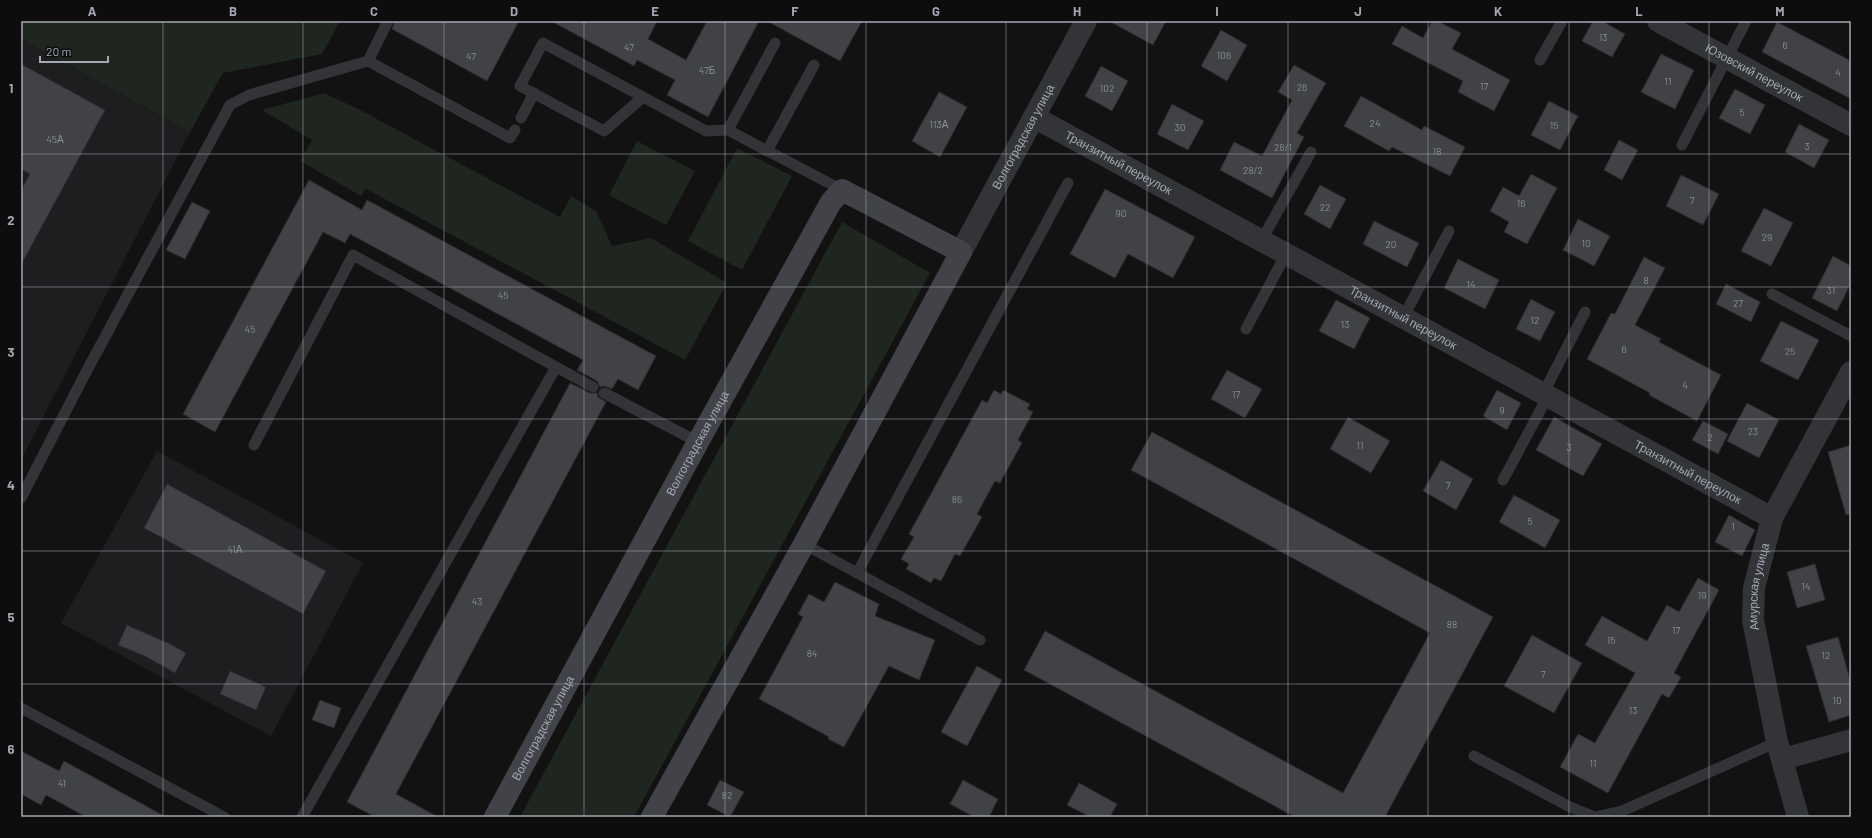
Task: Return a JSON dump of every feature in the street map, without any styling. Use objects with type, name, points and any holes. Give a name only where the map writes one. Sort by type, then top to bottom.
[{"type":"street","name":"Волгоградская улица","points":[[652,817],[804,544],[1086,21]]},
{"type":"street","name":"Юзовский переулок","points":[[1658,21],[1851,125]]},
{"type":"street","name":"Транзитный переулок","points":[[1034,117],[1772,518]]},
{"type":"street","name":"Волгоградская улица","points":[[495,817],[698,442],[831,202],[842,190]]},
{"type":"street","points":[[842,190],[961,252]]},
{"type":"street","name":"Амурская улица","points":[[1798,817],[1780,751],[1753,620],[1752,604],[1754,588],[1772,518],[1851,372]]},
{"type":"street","points":[[1826,416],[1851,408]]},
{"type":"street","points":[[1780,751],[1851,740]]},
{"type":"lane","points":[[368,61],[388,21]]},
{"type":"lane","points":[[1540,60],[1562,21]]},
{"type":"lane","points":[[1682,145],[1728,59],[1746,21]]},
{"type":"lane","points":[[728,130],[775,43]]},
{"type":"lane","points":[[643,97],[604,131],[520,86],[543,44],[643,97],[706,131],[728,130],[842,190]]},
{"type":"lane","points":[[21,498],[85,374],[230,105],[249,95],[368,61],[510,138],[515,130]]},
{"type":"lane","points":[[767,151],[814,65]]},
{"type":"lane","points":[[521,118],[534,93]]},
{"type":"lane","points":[[1261,241],[1311,152]]},
{"type":"lane","points":[[857,573],[1068,183]]},
{"type":"lane","points":[[1403,318],[1449,231]]},
{"type":"lane","points":[[1246,329],[1286,254]]},
{"type":"lane","points":[[254,445],[354,255],[593,387]]},
{"type":"lane","points":[[1772,294],[1851,336]]},
{"type":"lane","points":[[1503,480],[1546,395],[1585,312]]},
{"type":"lane","points":[[302,817],[556,367]]},
{"type":"lane","points":[[604,392],[698,442]]},
{"type":"lane","points":[[804,544],[980,640]]},
{"type":"lane","points":[[21,708],[224,817]]},
{"type":"lane","points":[[1474,756],[1570,807],[1595,817],[1622,811],[1780,751]]},
{"type":"shaded area","points":[[21,21],[340,21],[322,54],[223,73],[190,132],[21,39]]},
{"type":"shaded area","points":[[21,39],[190,132],[21,460]]},
{"type":"shaded area","points":[[324,93],[360,110],[560,217],[571,196],[596,211],[612,246],[651,238],[727,283],[685,360],[366,189],[361,196],[300,161],[312,140],[262,110]]},
{"type":"shaded area","points":[[637,141],[695,171],[666,225],[609,195]]},
{"type":"shaded area","points":[[737,148],[792,176],[742,270],[688,241]]},
{"type":"shaded area","points":[[842,222],[930,273],[634,817],[520,817]]},
{"type":"shaded area","points":[[157,451],[363,563],[271,736],[61,623]]},
{"type":"building","points":[[395,21],[519,21],[487,81],[392,29]]},
{"type":"building","points":[[551,21],[657,21],[648,39],[686,60],[707,21],[759,21],[708,117],[667,95],[675,80],[637,60],[634,66]]},
{"type":"building","points":[[767,21],[862,21],[840,61]]},
{"type":"building","points":[[1109,21],[1166,21],[1153,45]]},
{"type":"building","points":[[1432,21],[1437,21],[1461,33],[1452,49],[1510,80],[1494,111],[1458,92],[1463,81],[1392,44],[1402,26],[1423,38]]},
{"type":"building","points":[[1593,21],[1602,21],[1625,34],[1612,57],[1582,41]]},
{"type":"building","points":[[1777,22],[1851,61],[1851,99],[1762,52]]},
{"type":"building","points":[[1221,30],[1247,45],[1227,81],[1201,66]]},
{"type":"building","points":[[1661,54],[1694,70],[1675,109],[1641,92]]},
{"type":"building","points":[[21,64],[105,110],[21,265],[21,190],[30,174],[21,169]]},
{"type":"building","points":[[1294,65],[1326,83],[1297,133],[1304,137],[1272,198],[1220,170],[1234,142],[1262,156],[1292,100],[1278,92]]},
{"type":"building","points":[[1101,66],[1128,81],[1112,111],[1085,96]]},
{"type":"building","points":[[1735,89],[1765,105],[1750,134],[1719,118]]},
{"type":"building","points":[[939,92],[967,107],[940,157],[912,141]]},
{"type":"building","points":[[1361,96],[1422,130],[1424,126],[1465,147],[1450,176],[1392,147],[1389,151],[1344,126]]},
{"type":"building","points":[[1549,101],[1578,116],[1560,150],[1531,135]]},
{"type":"building","points":[[1172,104],[1204,121],[1188,150],[1157,134]]},
{"type":"building","points":[[1799,124],[1829,140],[1814,168],[1785,152]]},
{"type":"building","points":[[1619,140],[1638,150],[1622,180],[1604,170]]},
{"type":"building","points":[[1531,174],[1557,188],[1527,244],[1504,232],[1509,222],[1490,211],[1503,187],[1519,196]]},
{"type":"building","points":[[1681,175],[1719,194],[1703,225],[1666,206]]},
{"type":"building","points":[[309,180],[362,210],[367,200],[656,356],[638,390],[618,379],[612,389],[604,386],[600,387],[597,381],[577,370],[583,360],[350,234],[345,243],[323,232],[215,432],[183,414]]},
{"type":"building","points":[[1320,185],[1346,199],[1330,229],[1304,214]]},
{"type":"building","points":[[1105,189],[1195,237],[1173,278],[1128,254],[1115,278],[1070,254]]},
{"type":"building","points":[[192,202],[210,211],[185,259],[166,250]]},
{"type":"building","points":[[1764,208],[1793,223],[1771,266],[1741,251]]},
{"type":"building","points":[[1578,219],[1610,236],[1594,266],[1563,250]]},
{"type":"building","points":[[1374,221],[1419,243],[1407,267],[1363,244]]},
{"type":"building","points":[[1833,256],[1851,266],[1851,283],[1837,311],[1812,298]]},
{"type":"building","points":[[1644,257],[1665,268],[1635,325],[1661,339],[1659,342],[1721,375],[1697,421],[1649,395],[1650,393],[1587,359],[1611,313],[1615,314]]},
{"type":"building","points":[[1458,259],[1499,280],[1485,309],[1444,288]]},
{"type":"building","points":[[1726,284],[1760,302],[1751,322],[1716,304]]},
{"type":"building","points":[[1531,299],[1555,312],[1540,341],[1516,329]]},
{"type":"building","points":[[1336,300],[1370,318],[1354,349],[1319,331]]},
{"type":"building","points":[[1781,321],[1819,340],[1798,380],[1760,361]]},
{"type":"building","points":[[1227,370],[1262,389],[1245,418],[1211,399]]},
{"type":"building","points":[[570,383],[590,393],[597,393],[598,397],[606,402],[396,794],[438,817],[375,817],[347,802]]},
{"type":"building","points":[[994,390],[1001,394],[1003,390],[1030,404],[1027,409],[1033,412],[1018,440],[1022,443],[1000,483],[995,481],[977,514],[982,517],[960,556],[955,554],[941,581],[934,578],[931,583],[906,569],[909,564],[901,559],[914,537],[909,534],[982,400],[987,403]]},
{"type":"building","points":[[1497,390],[1521,403],[1507,430],[1483,416]]},
{"type":"building","points":[[1747,403],[1779,420],[1759,458],[1727,441]]},
{"type":"building","points":[[1348,417],[1390,441],[1371,473],[1330,449]]},
{"type":"building","points":[[1554,417],[1602,444],[1583,476],[1536,450]]},
{"type":"building","points":[[1703,421],[1728,434],[1718,454],[1692,440]]},
{"type":"building","points":[[1152,432],[1493,617],[1385,817],[1295,817],[1024,670],[1045,631],[1343,793],[1430,633],[1131,470]]},
{"type":"building","points":[[1851,445],[1851,514],[1846,515],[1828,452]]},
{"type":"building","points":[[1441,460],[1473,479],[1456,510],[1423,491]]},
{"type":"building","points":[[167,484],[326,571],[303,614],[144,528]]},
{"type":"building","points":[[1514,495],[1560,520],[1545,548],[1499,522]]},
{"type":"building","points":[[1729,515],[1755,530],[1742,556],[1715,542]]},
{"type":"building","points":[[1815,564],[1825,600],[1797,608],[1787,572]]},
{"type":"building","points":[[1698,578],[1719,590],[1674,673],[1681,677],[1669,698],[1662,694],[1608,793],[1560,767],[1578,734],[1595,743],[1635,673],[1585,645],[1602,616],[1647,641],[1667,605],[1679,612]]},
{"type":"building","points":[[835,582],[879,604],[875,616],[935,640],[919,680],[889,666],[844,747],[828,739],[829,737],[759,699],[803,617],[798,614],[809,594],[824,602]]},
{"type":"building","points":[[127,625],[170,644],[186,653],[175,673],[145,656],[118,645]]},
{"type":"building","points":[[1532,635],[1582,663],[1554,713],[1504,686]]},
{"type":"building","points":[[1838,637],[1851,683],[1851,715],[1829,722],[1806,646]]},
{"type":"building","points":[[977,666],[1002,680],[967,746],[941,732]]},
{"type":"building","points":[[230,671],[266,687],[256,710],[220,694]]},
{"type":"building","points":[[320,700],[341,708],[334,728],[312,720]]},
{"type":"building","points":[[21,751],[59,771],[64,761],[166,817],[86,817],[46,795],[41,805],[21,794]]},
{"type":"building","points":[[720,780],[744,792],[730,817],[707,805]]},
{"type":"building","points":[[963,780],[998,799],[989,817],[974,817],[950,804]]},
{"type":"building","points":[[1079,783],[1117,804],[1110,817],[1090,817],[1067,805]]}]
